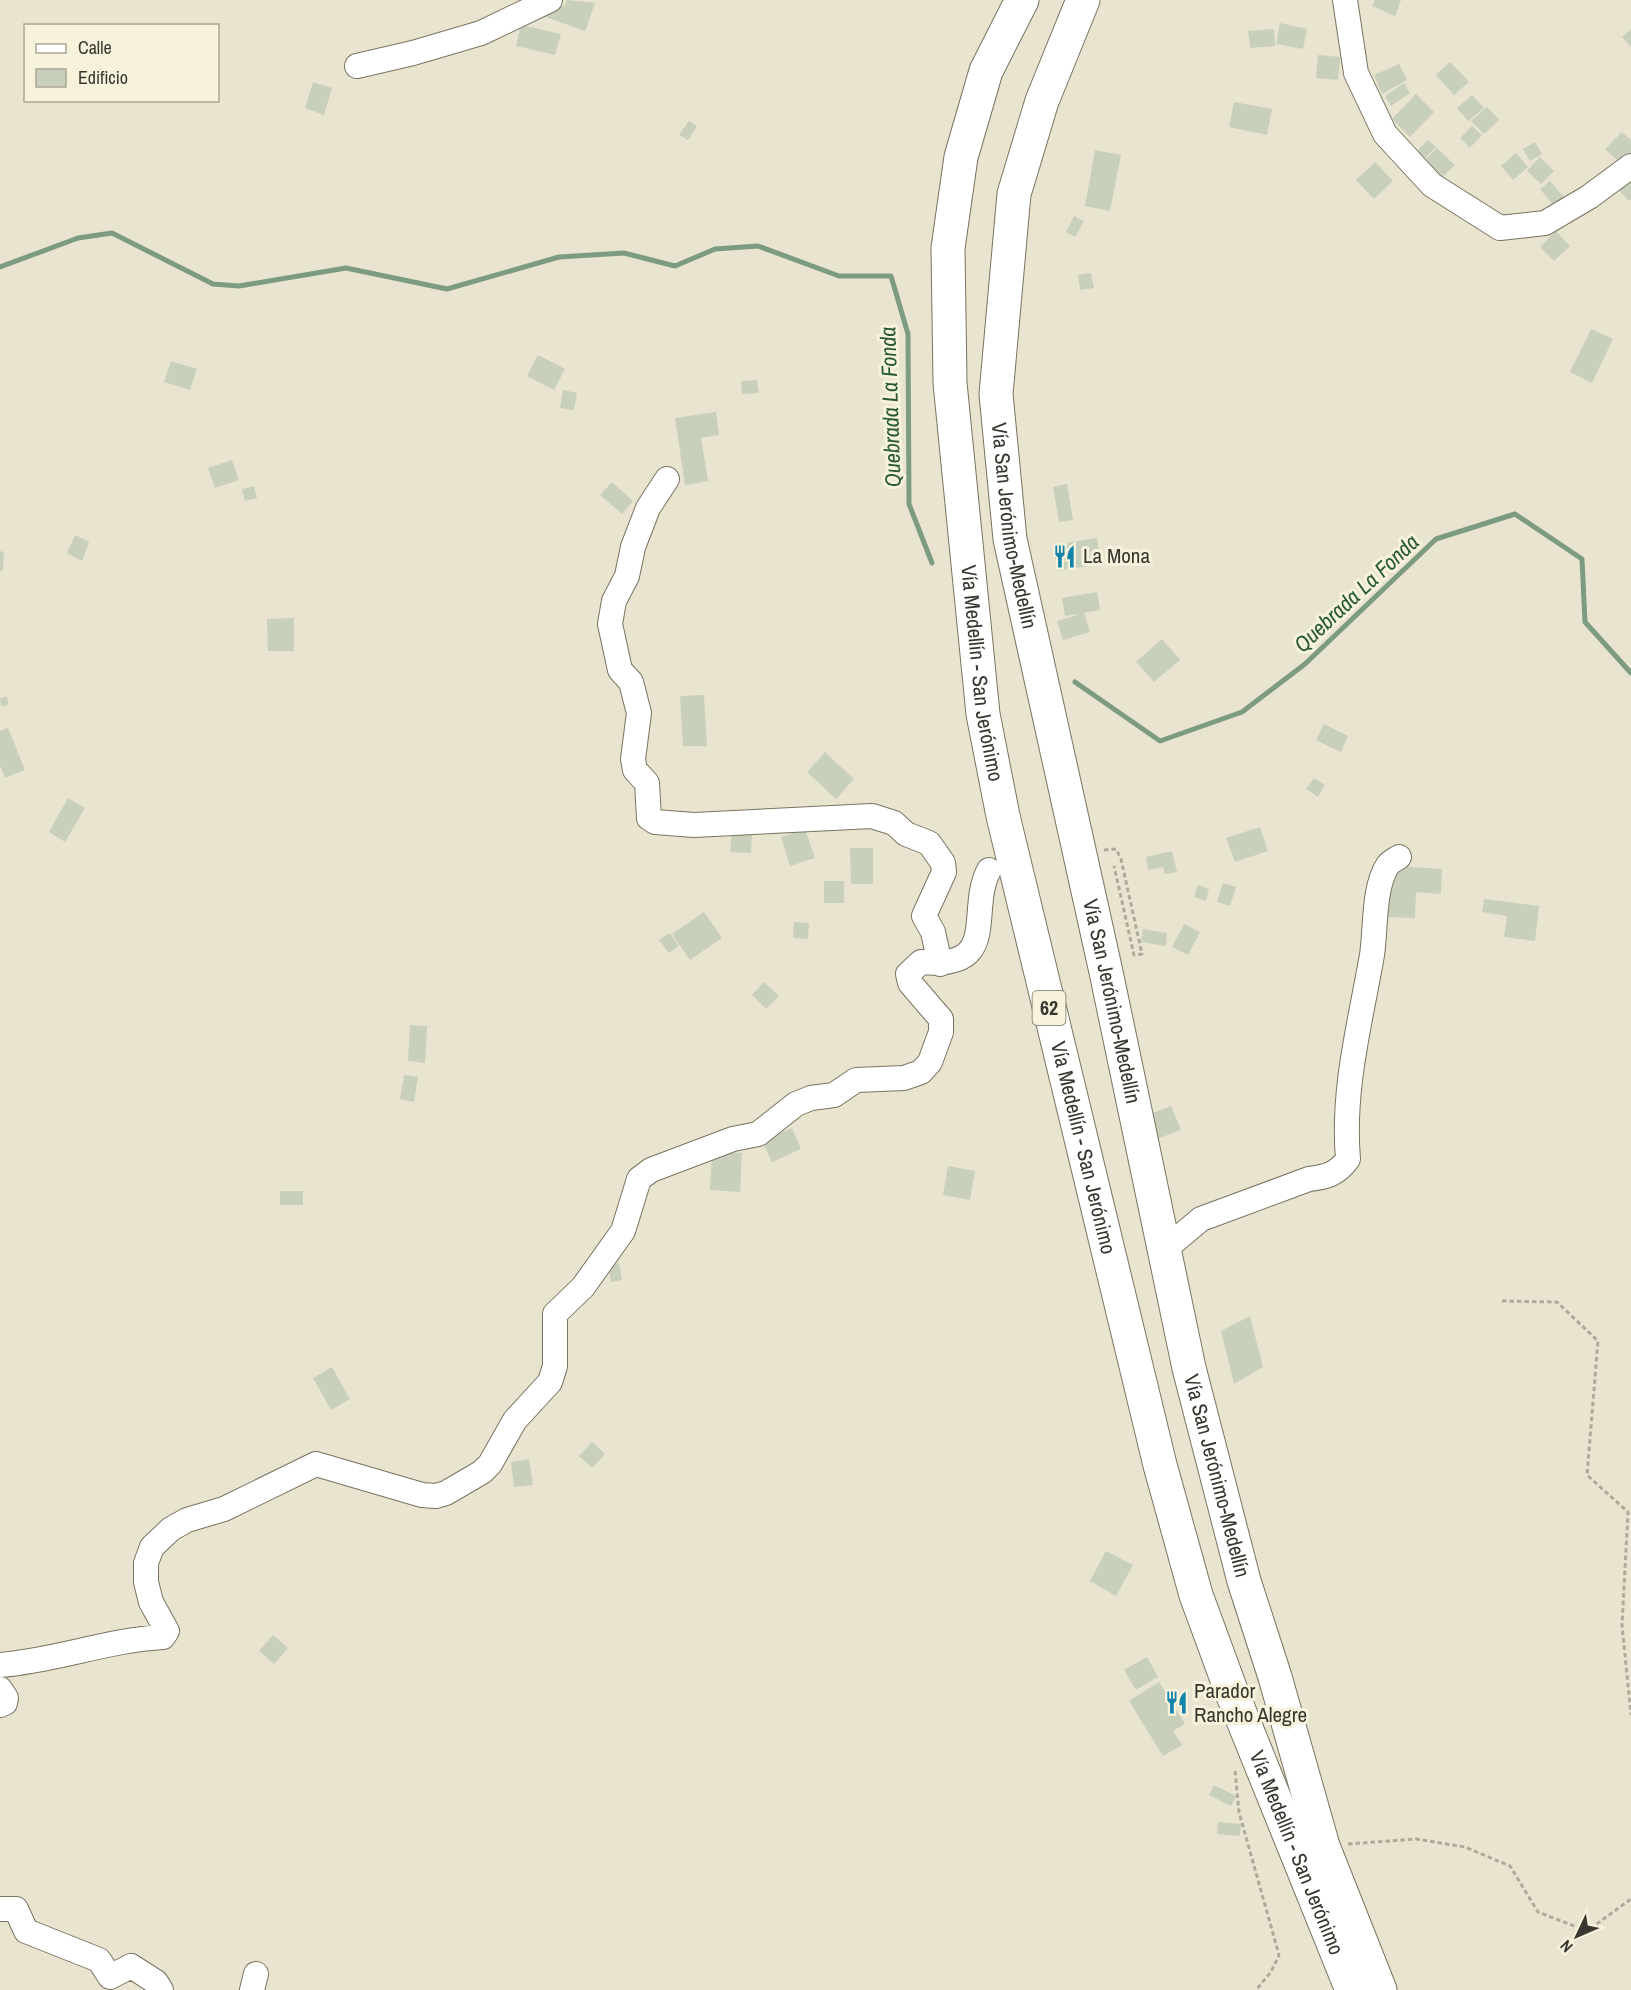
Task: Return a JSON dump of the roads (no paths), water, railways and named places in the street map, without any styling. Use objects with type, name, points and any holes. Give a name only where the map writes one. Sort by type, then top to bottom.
[{"type":"highway","name":"Vía Medellín - San Jerónimo","points":[[1022,0],[986,71],[962,157],[948,248],[950,382],[983,714],[1005,827],[1160,1465],[1196,1595],[1232,1693],[1352,1990]]},
{"type":"highway","name":"Vía San Jerónimo-Medellín","points":[[1083,0],[1042,101],[1014,194],[996,394],[1010,539],[1189,1368],[1244,1581],[1275,1677],[1323,1846],[1380,1990]]},
{"type":"street","points":[[357,66],[481,33],[550,0]]},
{"type":"street","points":[[1345,0],[1356,73],[1385,134],[1432,185],[1500,228],[1545,223],[1589,197],[1631,166]]},
{"type":"street","points":[[667,478],[648,508],[633,547],[627,576],[615,602],[610,624],[620,670],[631,682],[639,713],[633,759],[635,770],[647,783],[649,818],[655,822],[694,825],[872,816],[894,823],[906,834],[929,843],[943,863],[944,873],[924,916],[933,932],[940,964]]},
{"type":"street","points":[[1164,1250],[1200,1219],[1287,1187],[1326,1177],[1340,1170],[1348,1159],[1345,1125],[1348,1082],[1372,952],[1376,908],[1388,864],[1399,857]]},
{"type":"street","points":[[0,1665],[35,1663],[121,1641],[163,1637],[167,1631],[151,1602],[146,1582],[146,1563],[152,1547],[171,1529],[187,1520],[224,1509],[304,1467],[326,1464],[422,1496],[436,1496],[482,1472],[490,1464],[515,1420],[549,1382],[555,1365],[555,1314],[583,1287],[623,1231],[639,1179],[651,1170],[733,1139],[758,1134],[796,1104],[834,1095],[856,1080],[904,1078],[921,1071],[930,1062],[941,1032],[941,1020],[910,983],[908,974],[921,962],[940,964],[950,962],[966,952],[978,939],[984,879],[989,870]]},
{"type":"street","points":[[0,1689],[6,1698],[5,1703],[0,1705]]},
{"type":"street","points":[[0,1909],[16,1909],[26,1931],[99,1960],[110,1977],[131,1966],[156,1982],[161,1990]]},
{"type":"street","points":[[166,1990],[171,1986],[172,1990]]},
{"type":"waterway","name":"Quebrada La Fonda","points":[[0,267],[78,238],[112,233],[213,284],[239,286],[346,268],[447,289],[559,257],[624,253],[675,266],[715,249],[758,246],[839,276],[891,276],[908,334],[909,504],[932,563]]},
{"type":"waterway","name":"Quebrada La Fonda","points":[[1075,682],[1160,741],[1242,712],[1305,664],[1436,539],[1515,514],[1582,559],[1585,622],[1631,673]]},
{"type":"place","name":"La Mona","points":[[1065,556]]},
{"type":"place","name":"Parador Rancho Alegre","points":[[1176,1703]]}]
